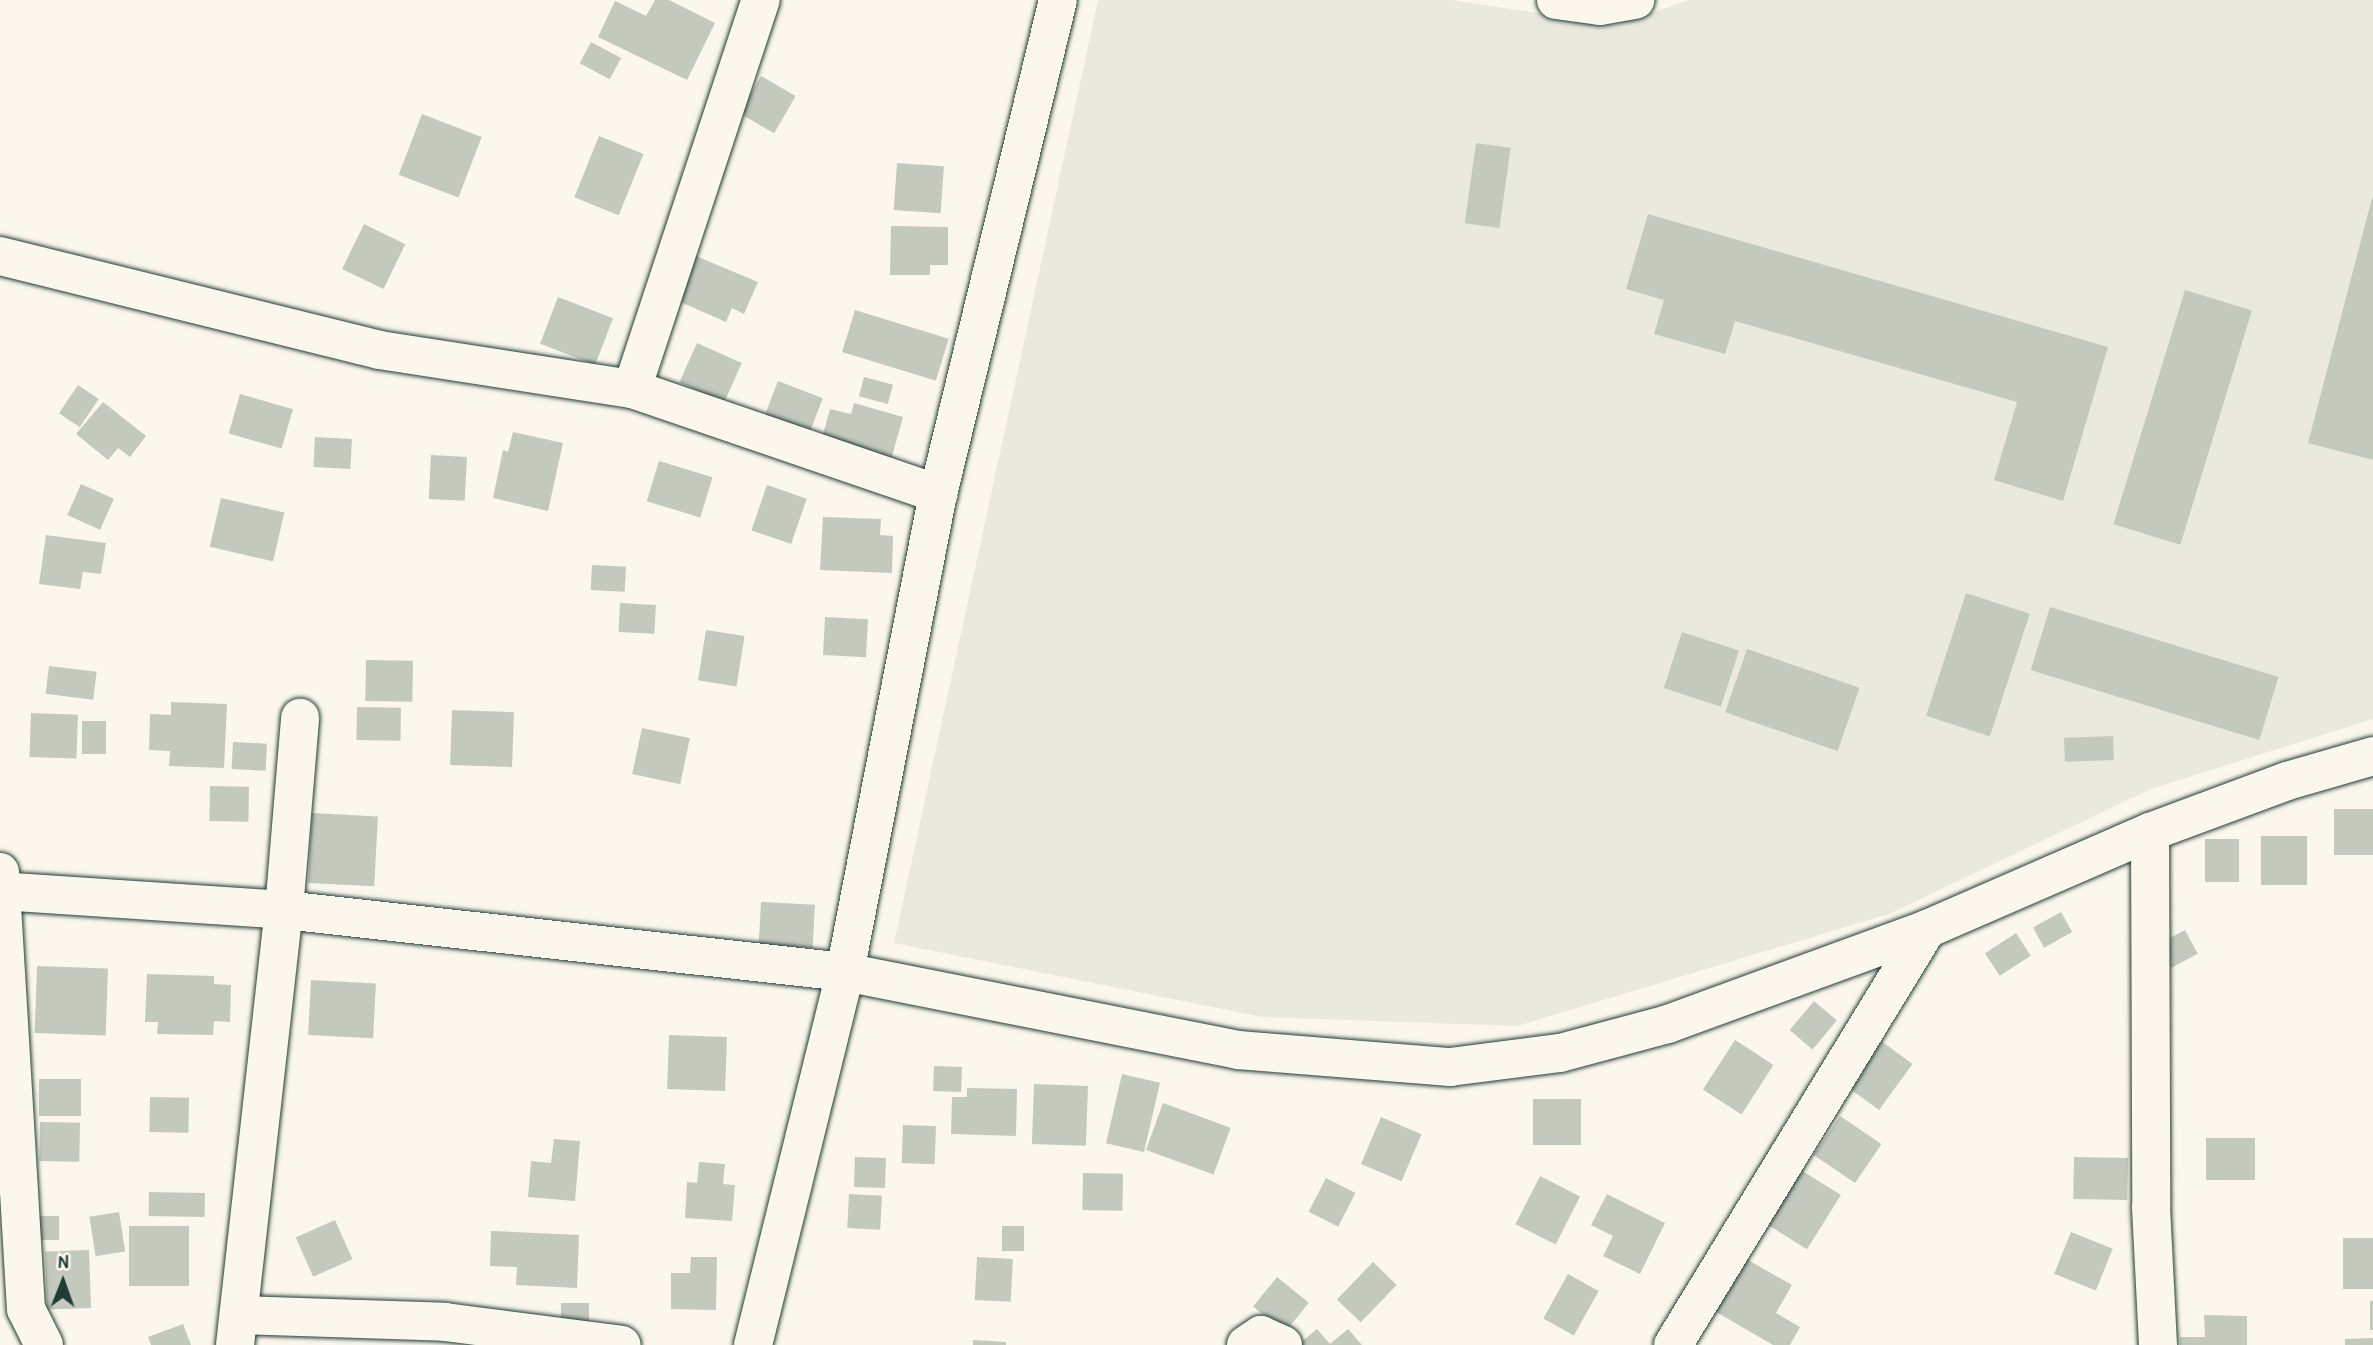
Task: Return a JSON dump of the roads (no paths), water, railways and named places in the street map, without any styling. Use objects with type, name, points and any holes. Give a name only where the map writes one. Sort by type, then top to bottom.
[{"type":"street","points":[[632,389],[761,0]]},
{"type":"street","points":[[753,1345],[845,972],[938,494],[1058,0]]},
{"type":"street","points":[[1556,0],[1600,6],[1635,0]]},
{"type":"street","points":[[0,256],[379,350],[632,389],[938,494]]},
{"type":"street","points":[[300,718],[284,910],[237,1330],[445,1322],[622,1345]]},
{"type":"street","points":[[44,1345],[13,1315],[0,885],[284,910],[845,972],[1238,1051],[1450,1067],[1560,1053],[1668,1024],[1927,929],[2150,832],[2287,781],[2373,756]]},
{"type":"street","points":[[2150,832],[2151,1207],[2158,1345]]},
{"type":"street","points":[[1673,1345],[1927,929]]},
{"type":"street","points":[[1246,1345],[1261,1335],[1283,1345]]}]
